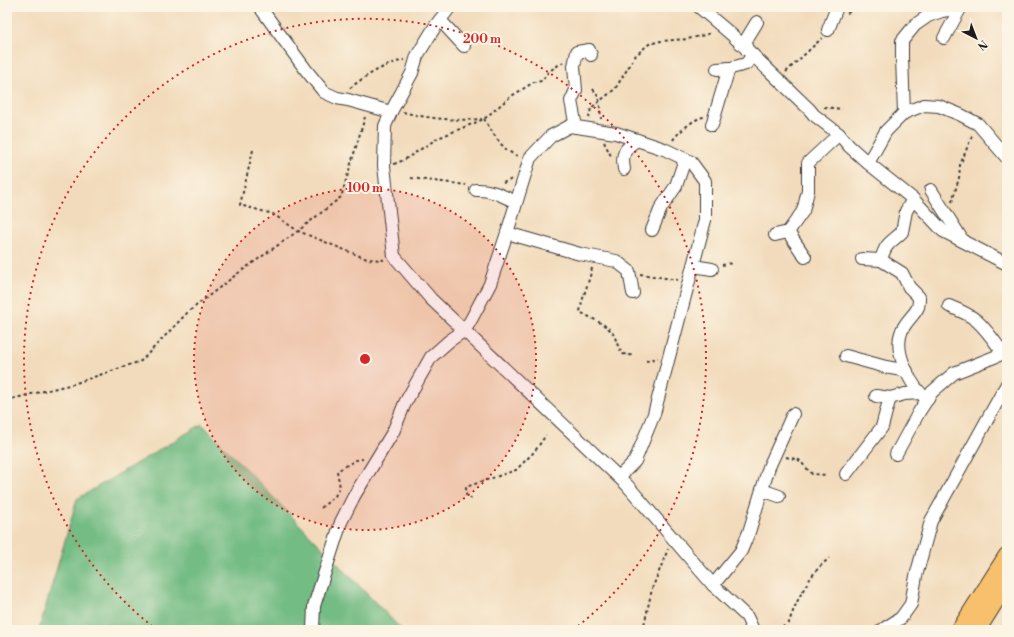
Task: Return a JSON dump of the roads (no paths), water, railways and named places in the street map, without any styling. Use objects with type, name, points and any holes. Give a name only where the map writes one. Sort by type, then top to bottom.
[{"type":"highway","points":[[960,630],[1007,556]]},
{"type":"highway","points":[[977,630],[1007,582]]},
{"type":"street","points":[[450,7],[417,56],[412,73],[392,109],[386,126],[384,166],[394,256],[432,299],[619,477],[713,585],[747,617],[753,630]]},
{"type":"street","points":[[699,7],[726,30],[814,115],[839,134],[868,164],[913,199],[943,231],[1007,264]]},
{"type":"street","points":[[828,30],[837,7]]},
{"type":"street","points":[[944,38],[961,8]]},
{"type":"street","points":[[904,114],[902,41],[914,26],[928,16],[942,11],[961,8]]},
{"type":"street","points":[[262,10],[324,92],[337,98],[368,106],[392,109]]},
{"type":"street","points":[[440,20],[464,46]]},
{"type":"street","points":[[713,120],[728,85],[723,68],[746,64],[750,53],[745,43],[757,22]]},
{"type":"street","points":[[581,128],[571,101],[576,90],[574,66],[577,52],[589,50],[591,55]]},
{"type":"street","points":[[868,164],[886,131],[904,114],[924,105],[939,106],[978,124],[1007,158]]},
{"type":"street","points":[[313,630],[314,606],[341,522],[354,496],[392,432],[405,403],[431,357],[449,341],[465,330],[490,284],[530,158],[551,136],[570,126],[616,133],[691,162],[705,181],[705,220],[654,414],[635,462],[619,477]]},
{"type":"street","points":[[775,235],[788,232],[803,211],[808,191],[808,162],[839,134]]},
{"type":"street","points":[[624,169],[622,160],[628,146],[637,140]]},
{"type":"street","points":[[652,230],[661,208],[676,186],[675,157]]},
{"type":"street","points":[[482,190],[500,194],[516,202]]},
{"type":"street","points":[[931,190],[948,214],[964,242]]},
{"type":"street","points":[[881,260],[887,245],[897,242],[902,232],[906,211],[913,199]]},
{"type":"street","points":[[788,232],[805,257]]},
{"type":"street","points":[[507,233],[616,261],[629,271],[633,293]]},
{"type":"street","points":[[862,259],[881,260],[902,273],[909,287],[919,297],[918,308],[906,321],[900,334],[899,348],[906,371],[911,381],[924,396]]},
{"type":"street","points":[[693,266],[712,269]]},
{"type":"street","points":[[876,396],[890,398],[905,394],[924,396],[932,392],[954,373],[1005,353],[985,328],[976,320],[949,306]]},
{"type":"street","points":[[846,356],[906,371]]},
{"type":"street","points":[[882,630],[901,618],[911,604],[916,576],[931,521],[1007,384]]},
{"type":"street","points":[[896,454],[924,396]]},
{"type":"street","points":[[846,474],[882,427],[890,398]]},
{"type":"street","points":[[713,585],[741,551],[749,532],[769,467],[793,414]]},
{"type":"street","points":[[762,490],[779,496]]}]
